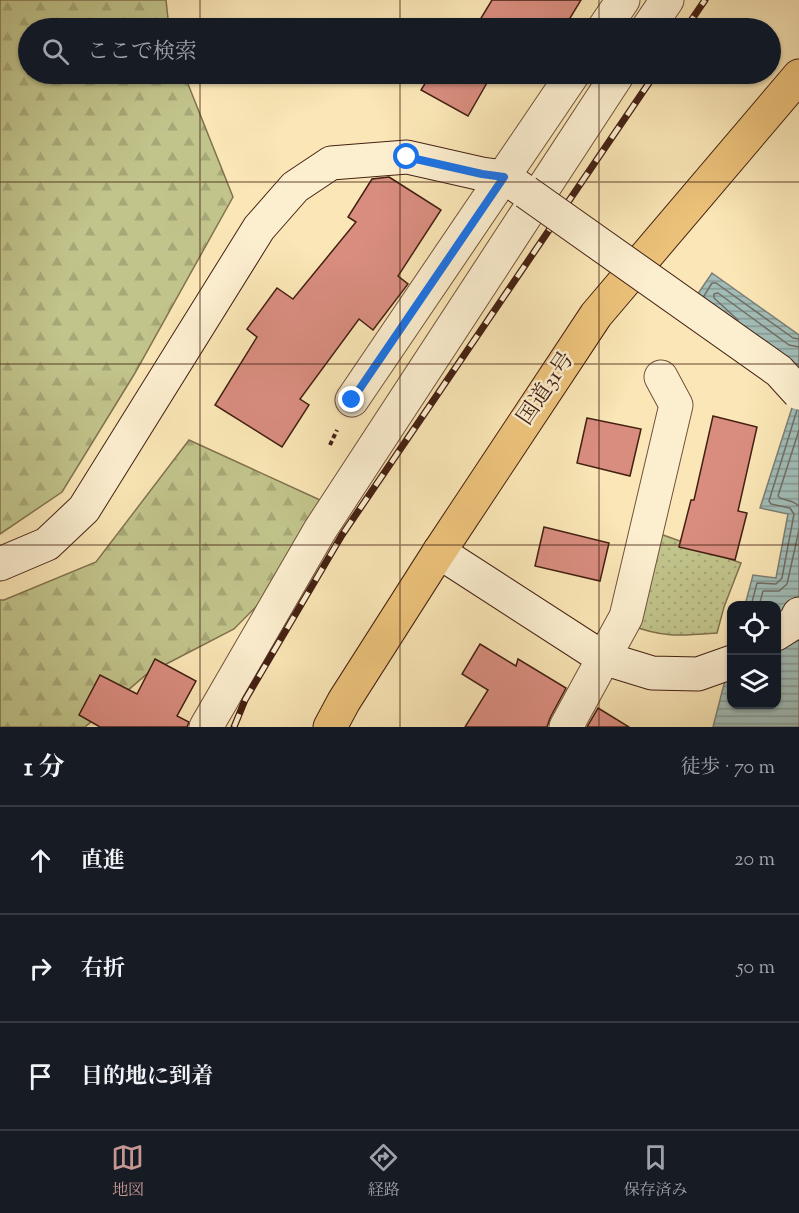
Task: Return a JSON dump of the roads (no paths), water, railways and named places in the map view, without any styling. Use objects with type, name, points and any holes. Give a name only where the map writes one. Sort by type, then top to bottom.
[{"type":"highway","name":"国道31号","points":[[330,727],[344,700],[439,552],[596,315],[799,76]]},
{"type":"street","points":[[611,18],[623,0]]},
{"type":"street","points":[[655,18],[667,0]]},
{"type":"street","points":[[352,400],[515,185],[568,84]]},
{"type":"street","points":[[206,727],[320,530],[611,84]]},
{"type":"street","points":[[0,564],[46,544],[84,509],[259,228],[295,187],[331,163],[407,157],[482,174],[515,185],[779,371],[799,393]]},
{"type":"street","points":[[566,727],[626,617],[676,405],[662,377]]},
{"type":"street","points":[[439,552],[603,658],[652,673],[698,674],[727,664]]},
{"type":"street","points":[[781,631],[795,621],[799,614]]},
{"type":"water","points":[[712,273],[799,335],[799,727],[713,727],[727,673],[727,709],[781,709],[781,601],[746,601],[753,575],[776,578],[788,514],[760,508],[797,392],[695,298]]},
{"type":"railway","points":[[693,18],[705,0]]},
{"type":"railway","points":[[234,727],[245,700],[342,535],[648,84]]}]
